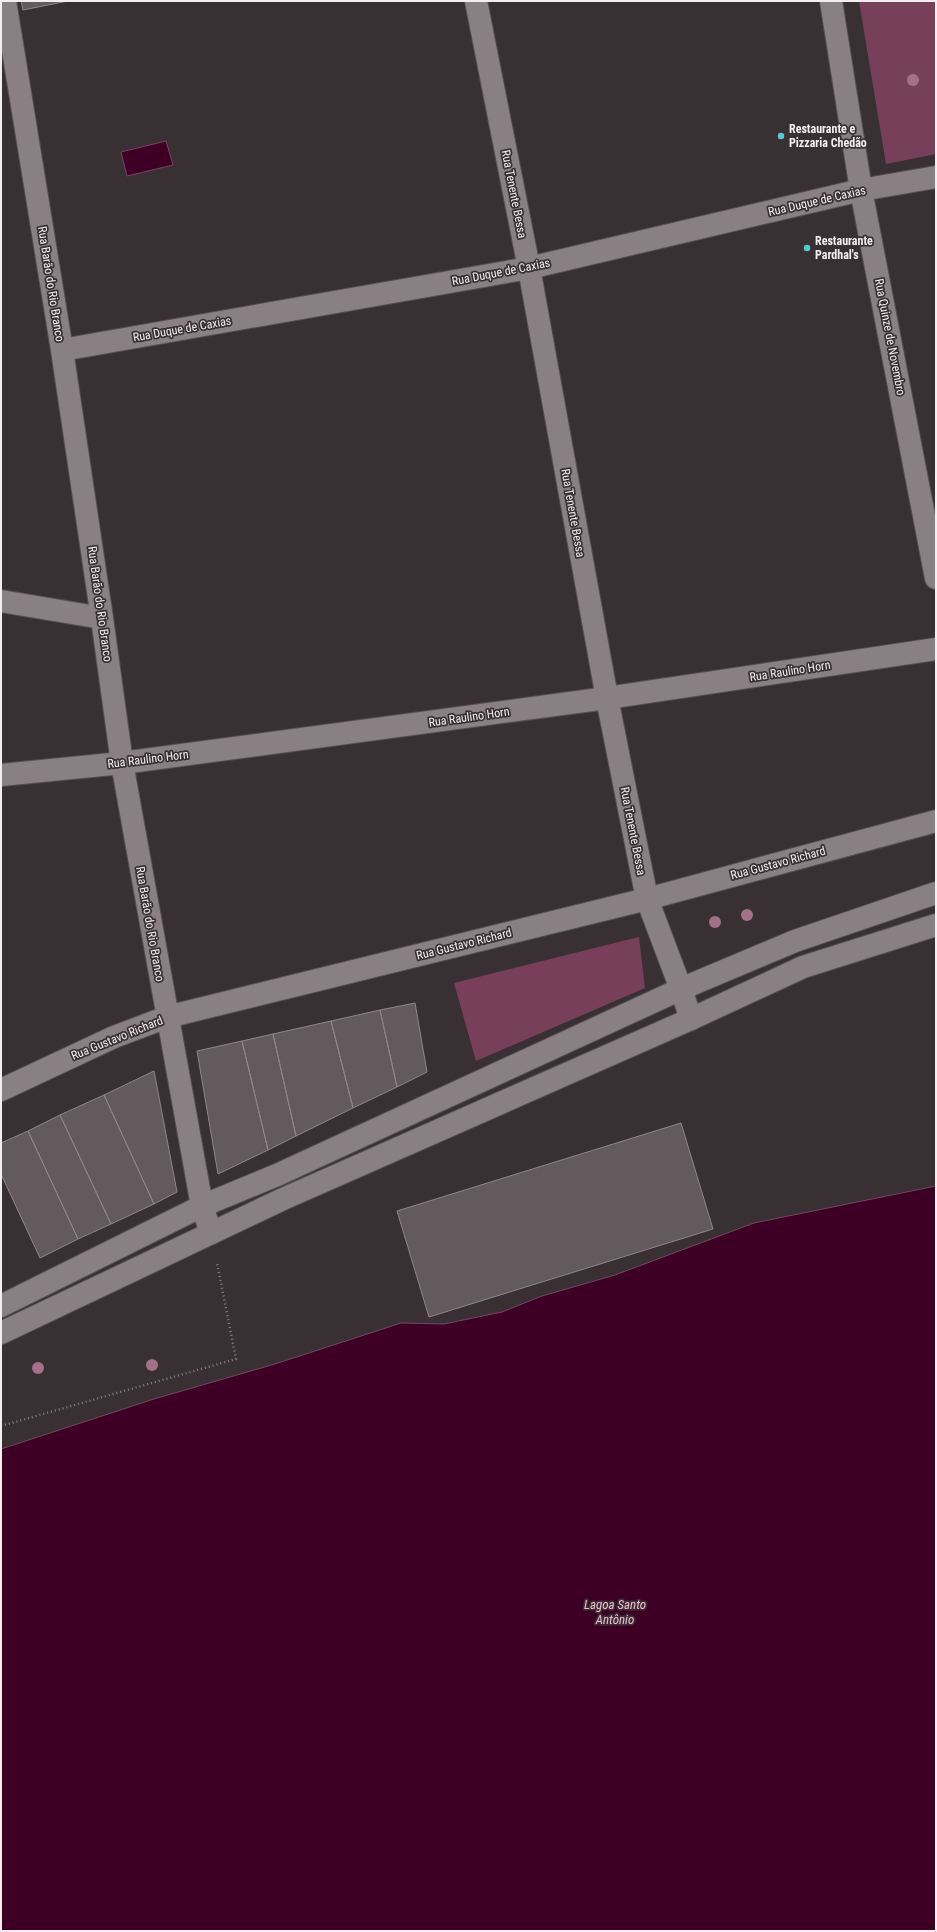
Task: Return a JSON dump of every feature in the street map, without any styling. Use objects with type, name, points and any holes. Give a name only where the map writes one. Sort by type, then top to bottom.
[{"type":"street","name":"Rua Barão do Rio Branco","points":[[5,1],[62,350],[122,763],[202,1206],[212,1233]]},
{"type":"street","name":"Rua Tenente Bessa","points":[[476,1],[529,268],[607,698],[647,899],[691,1019]]},
{"type":"street","name":"Rua Quinze de Novembro","points":[[831,1],[861,190],[936,578]]},
{"type":"street","name":"Rua Duque de Caxias","points":[[62,350],[529,268],[861,190],[936,177]]},
{"type":"street","points":[[1,601],[102,618]]},
{"type":"street","name":"Rua Raulino Horn","points":[[1,774],[122,763],[607,698],[936,649]]},
{"type":"street","name":"Rua Gustavo Richard","points":[[1,1090],[114,1037],[167,1017],[647,899],[936,821]]},
{"type":"street","points":[[1,1306],[202,1206],[277,1175],[681,989],[795,940],[936,893]]},
{"type":"street","points":[[1,1333],[284,1199],[803,968],[936,925]]},
{"type":"street","points":[[479,1081],[491,1106]]},
{"type":"path","points":[[1,1426],[236,1359],[212,1233]]},
{"type":"shaded area","points":[[859,1],[936,1],[936,154],[886,164]]},
{"type":"shaded area","points":[[639,937],[645,988],[476,1061],[454,983]]},
{"type":"water","points":[[166,141],[173,165],[127,176],[121,152]]},
{"type":"water","name":"Lagoa Santo Antônio","points":[[936,1186],[936,1931],[1,1931],[1,1449],[154,1399],[275,1364],[401,1323],[444,1324],[502,1312],[542,1296],[615,1275],[754,1223]]},
{"type":"building","points":[[21,1],[68,1],[23,10]]},
{"type":"building","points":[[415,1003],[427,1072],[397,1087],[380,1010]]},
{"type":"building","points":[[380,1010],[397,1087],[353,1108],[331,1021]]},
{"type":"building","points":[[331,1021],[353,1108],[296,1136],[273,1034]]},
{"type":"building","points":[[273,1034],[296,1136],[268,1150],[242,1041]]},
{"type":"building","points":[[242,1041],[268,1150],[218,1174],[197,1051]]},
{"type":"building","points":[[154,1071],[177,1192],[154,1204],[104,1095]]},
{"type":"building","points":[[104,1095],[154,1204],[111,1224],[60,1115]]},
{"type":"building","points":[[60,1115],[111,1224],[78,1239],[28,1131]]},
{"type":"building","points":[[681,1123],[713,1229],[429,1317],[397,1211]]},
{"type":"building","points":[[28,1131],[78,1239],[40,1258],[1,1174],[1,1143]]},
{"type":"place","name":"Restaurante e Pizzaria Chedão","points":[[781,136]]},
{"type":"place","name":"Restaurante Pardhal's","points":[[807,248]]}]
